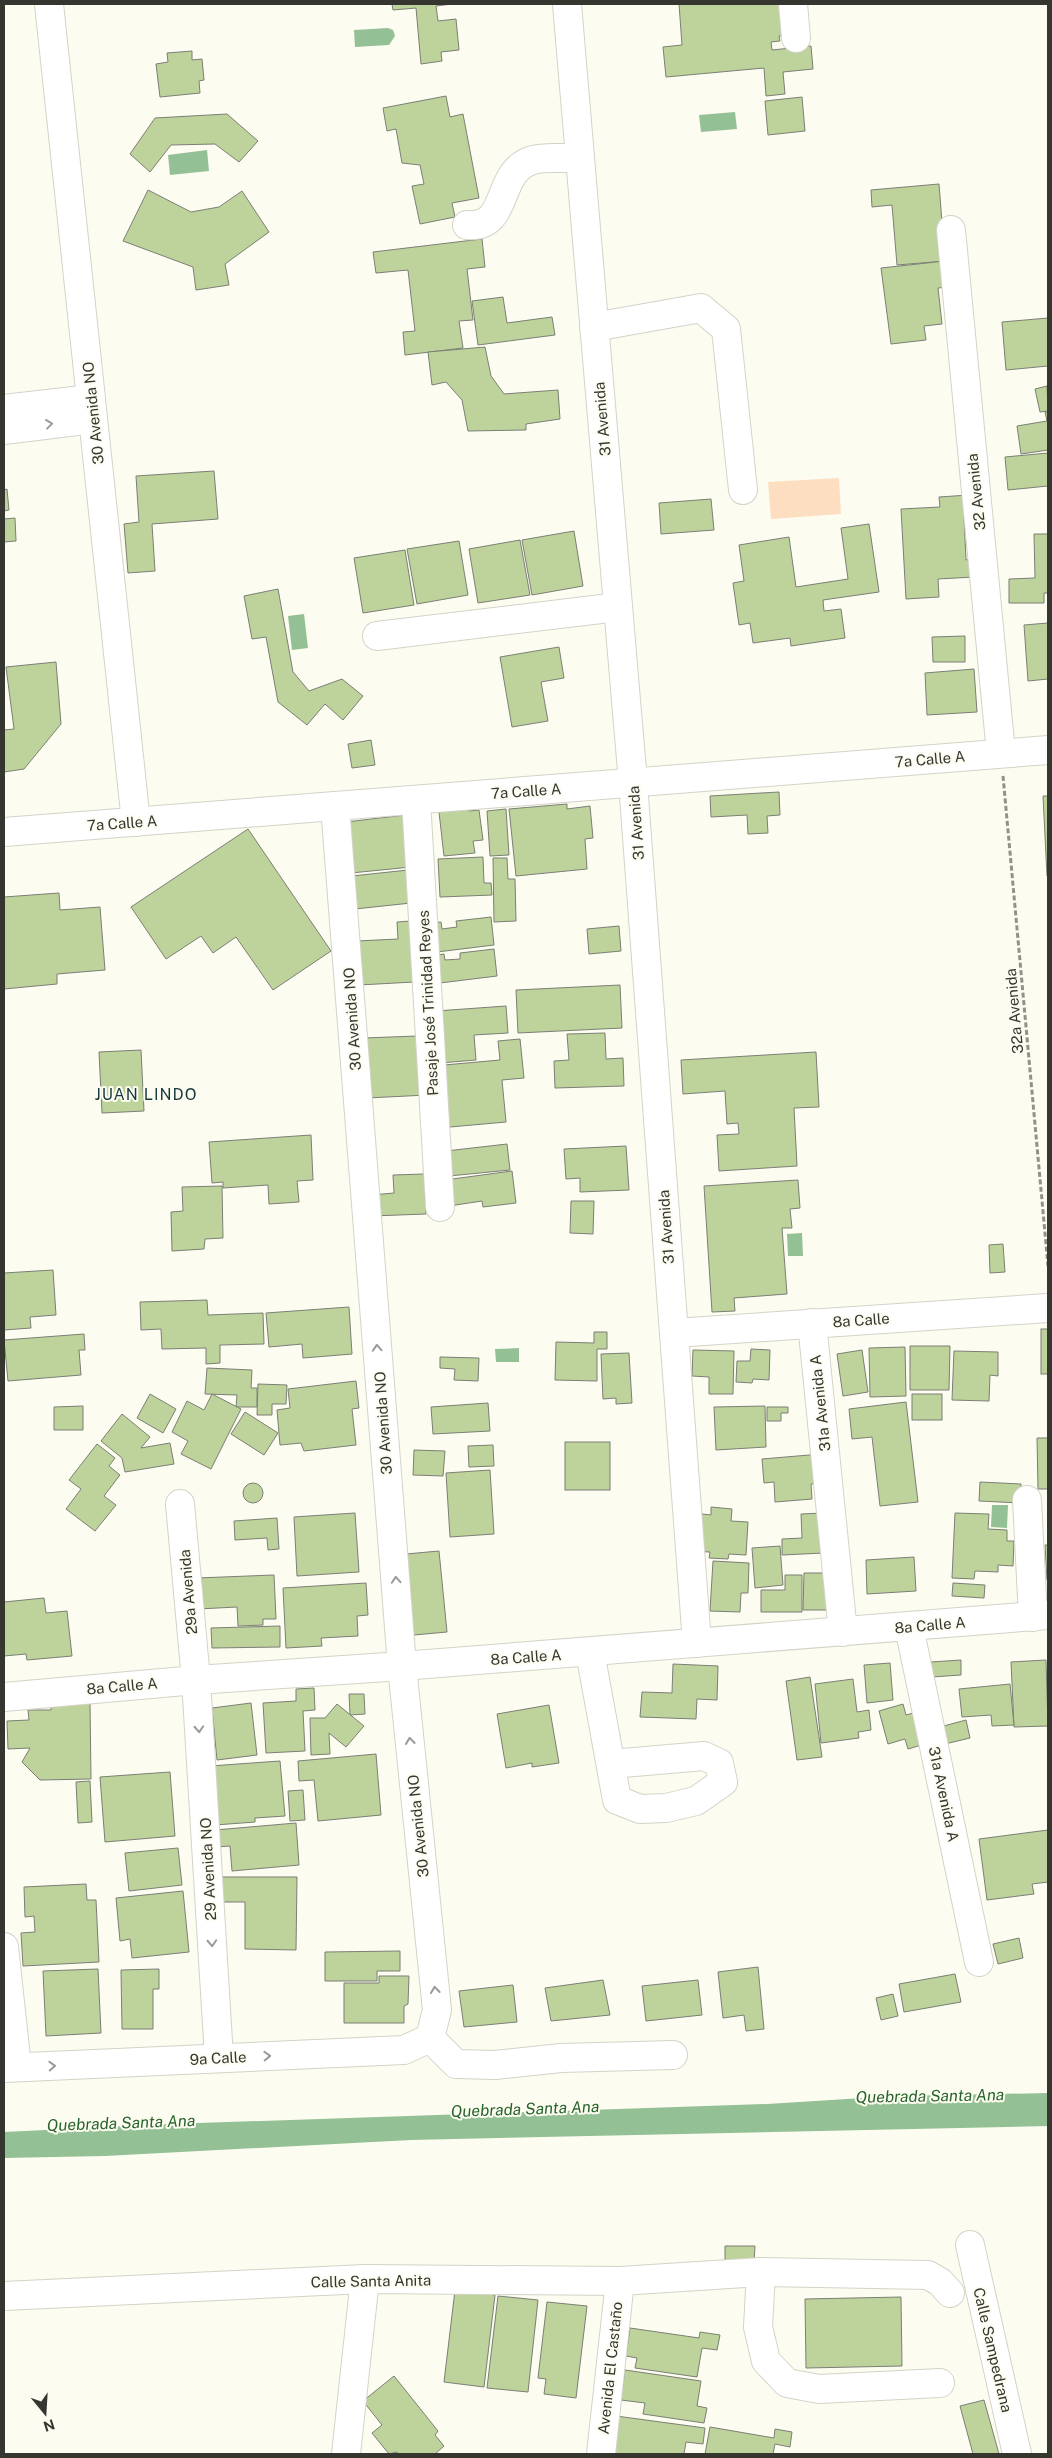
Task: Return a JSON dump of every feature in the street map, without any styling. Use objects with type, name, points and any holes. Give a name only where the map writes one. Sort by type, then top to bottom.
[{"type":"street","name":"30 Avenida NO","points":[[49,4],[136,822]]},
{"type":"street","name":"31 Avenida","points":[[567,4],[633,783],[697,1643]]},
{"type":"street","points":[[793,4],[796,38]]},
{"type":"street","points":[[467,225],[480,227],[492,220],[512,173],[532,160],[580,158]]},
{"type":"street","name":"32 Avenida","points":[[952,230],[1001,753]]},
{"type":"street","points":[[594,327],[701,308],[726,328],[744,490]]},
{"type":"street","points":[[4,410],[92,409]]},
{"type":"street","points":[[4,430],[92,409]]},
{"type":"street","points":[[377,636],[618,607]]},
{"type":"street","name":"7a Calle A","points":[[4,832],[1048,750]]},
{"type":"street","name":"Pasaje José Trinidad Reyes","points":[[416,800],[440,1207]]},
{"type":"street","name":"30 Avenida NO","points":[[335,806],[402,1666],[437,2010],[430,2038]]},
{"type":"street","name":"8a Calle","points":[[674,1333],[1048,1308]]},
{"type":"street","name":"31a Avenida A","points":[[812,1323],[844,1632]]},
{"type":"street","points":[[1027,1500],[1041,1616]]},
{"type":"street","name":"29a Avenida","points":[[180,1504],[196,1680]]},
{"type":"street","name":"8a Calle A","points":[[4,1697],[196,1680],[590,1652],[1041,1616]]},
{"type":"street","name":"31a Avenida A","points":[[909,1626],[979,1962]]},
{"type":"street","points":[[590,1652],[611,1764]]},
{"type":"street","name":"29 Avenida NO","points":[[196,1680],[219,2058]]},
{"type":"street","points":[[4,1947],[10,2068]]},
{"type":"street","points":[[430,2038],[456,2064],[494,2065],[561,2058],[672,2055]]},
{"type":"street","name":"9a Calle","points":[[10,2068],[404,2050],[430,2038]]},
{"type":"street","name":"Calle Sampedrana","points":[[970,2246],[1017,2454]]},
{"type":"street","points":[[750,2273],[758,2327],[766,2361],[787,2383],[819,2389],[940,2383]]},
{"type":"street","name":"Calle Santa Anita","points":[[4,2296],[365,2279],[620,2281],[750,2273],[928,2275],[940,2282],[950,2293]]},
{"type":"street","points":[[346,2454],[365,2279]]},
{"type":"street","name":"Avenida El Castaño","points":[[601,2454],[620,2281]]},
{"type":"path","name":"32a Avenida","points":[[1001,753],[1048,1266]]},
{"type":"shaded area","points":[[839,478],[841,514],[771,519],[768,482]]},
{"type":"water","points":[[388,28],[393,30],[395,36],[389,45],[355,47],[354,30]]},
{"type":"water","points":[[735,112],[737,129],[701,132],[699,115]]},
{"type":"water","points":[[207,150],[209,171],[170,175],[168,155]]},
{"type":"water","points":[[304,614],[308,648],[292,650],[288,616]]},
{"type":"water","points":[[802,1233],[803,1256],[788,1256],[787,1234]]},
{"type":"water","points":[[519,1348],[519,1362],[496,1362],[495,1349]]},
{"type":"water","points":[[992,1505],[1008,1505],[1007,1528],[991,1527]]},
{"type":"water","name":"Quebrada Santa Ana","points":[[1048,2093],[1048,2126],[411,2140],[105,2156],[4,2158],[4,2132],[170,2124],[767,2104],[895,2096]]},
{"type":"building","points":[[392,4],[452,4],[436,6],[438,21],[456,19],[459,50],[441,52],[442,61],[421,64],[416,8],[393,10]]},
{"type":"building","points":[[679,4],[791,4],[793,34],[779,36],[780,41],[771,42],[772,50],[811,46],[813,69],[783,72],[785,94],[766,96],[764,68],[666,77],[663,47],[682,45]]},
{"type":"building","points":[[192,51],[192,60],[202,59],[204,80],[199,81],[200,93],[160,97],[156,64],[168,62],[167,53]]},
{"type":"building","points":[[446,96],[450,117],[463,114],[479,198],[452,203],[455,217],[420,224],[412,186],[424,184],[420,165],[402,163],[396,129],[387,131],[383,108]]},
{"type":"building","points":[[802,97],[805,131],[768,135],[765,101]]},
{"type":"building","points":[[227,114],[258,141],[239,162],[215,144],[171,145],[150,172],[130,154],[155,118]]},
{"type":"building","points":[[939,184],[945,261],[897,265],[892,205],[872,207],[871,190]]},
{"type":"building","points":[[148,190],[191,212],[219,207],[242,191],[269,232],[225,264],[229,285],[196,290],[193,267],[123,241]]},
{"type":"building","points":[[482,239],[485,267],[467,269],[473,320],[459,321],[463,348],[405,355],[403,332],[415,331],[408,270],[376,273],[373,252]]},
{"type":"building","points":[[945,261],[949,287],[938,288],[942,324],[924,326],[926,340],[891,344],[881,268]]},
{"type":"building","points":[[503,297],[507,323],[552,317],[555,335],[478,345],[472,301]]},
{"type":"building","points":[[1048,318],[1048,366],[1006,370],[1002,322]]},
{"type":"building","points":[[485,347],[491,376],[504,394],[558,390],[560,419],[526,424],[526,430],[468,431],[462,400],[446,382],[432,385],[428,352]]},
{"type":"building","points":[[1047,386],[1048,411],[1040,412],[1035,389]]},
{"type":"building","points":[[1045,412],[1048,412],[1048,450],[1021,454],[1017,426],[1047,421]]},
{"type":"building","points":[[1048,453],[1048,486],[1008,490],[1005,457]]},
{"type":"building","points":[[214,471],[218,519],[152,524],[155,571],[128,573],[124,524],[139,522],[136,476]]},
{"type":"building","points":[[7,489],[9,510],[4,511],[4,490]]},
{"type":"building","points":[[969,495],[970,517],[964,517],[966,560],[973,559],[974,577],[938,579],[939,597],[906,599],[901,509],[940,507],[939,497]]},
{"type":"building","points":[[711,499],[714,530],[661,534],[659,503]]},
{"type":"building","points":[[15,518],[16,541],[4,542],[4,519]]},
{"type":"building","points":[[869,524],[879,592],[823,600],[824,611],[841,609],[845,638],[791,646],[790,638],[753,643],[750,623],[739,625],[733,583],[744,581],[739,545],[789,537],[796,587],[848,579],[841,528]]},
{"type":"building","points":[[574,531],[583,586],[532,595],[522,540]]},
{"type":"building","points":[[1034,534],[1048,534],[1048,593],[1044,593],[1044,603],[1009,603],[1009,579],[1035,578]]},
{"type":"building","points":[[520,540],[530,595],[478,603],[469,549]]},
{"type":"building","points":[[459,541],[468,595],[417,604],[407,549]]},
{"type":"building","points":[[405,550],[414,605],[363,613],[354,558]]},
{"type":"building","points":[[278,589],[293,672],[309,691],[342,679],[363,696],[343,720],[325,704],[307,725],[278,702],[266,637],[252,639],[244,596]]},
{"type":"building","points":[[1048,623],[1048,679],[1028,681],[1024,625]]},
{"type":"building","points":[[965,636],[965,662],[933,662],[932,637]]},
{"type":"building","points":[[559,647],[564,678],[541,682],[548,721],[512,727],[500,657]]},
{"type":"building","points":[[56,662],[61,724],[24,769],[4,772],[4,730],[14,729],[6,667]]},
{"type":"building","points":[[974,669],[977,712],[927,715],[925,673]]},
{"type":"building","points":[[371,740],[375,765],[352,768],[348,744]]},
{"type":"building","points":[[779,792],[780,815],[767,816],[768,833],[748,834],[747,815],[711,817],[710,796]]},
{"type":"building","points":[[1043,796],[1048,796],[1048,876],[1047,876]]},
{"type":"building","points":[[567,804],[567,809],[590,806],[593,838],[585,839],[587,869],[516,876],[509,809]]},
{"type":"building","points":[[469,809],[469,811],[479,810],[483,840],[473,841],[475,853],[444,856],[439,812]]},
{"type":"building","points":[[506,809],[509,855],[490,856],[487,811]]},
{"type":"building","points":[[405,815],[411,867],[351,873],[346,822]]},
{"type":"building","points":[[248,829],[331,951],[273,990],[236,937],[213,953],[201,936],[166,959],[131,907]]},
{"type":"building","points":[[483,857],[484,883],[491,883],[492,895],[440,897],[438,859]]},
{"type":"building","points":[[493,858],[507,858],[508,879],[515,879],[516,921],[494,922]]},
{"type":"building","points":[[408,870],[411,903],[355,909],[352,876]]},
{"type":"building","points":[[59,893],[60,910],[100,907],[105,970],[57,974],[57,984],[4,989],[4,897]]},
{"type":"building","points":[[491,917],[494,945],[437,952],[433,923],[441,922],[442,929],[457,927],[456,921]]},
{"type":"building","points":[[411,921],[414,982],[359,985],[357,941],[398,939],[397,922]]},
{"type":"building","points":[[619,926],[621,951],[589,954],[587,929]]},
{"type":"building","points":[[494,949],[497,976],[440,983],[437,955],[444,954],[445,960],[460,959],[460,953]]},
{"type":"building","points":[[620,985],[622,1028],[518,1033],[516,990]]},
{"type":"building","points":[[506,1006],[508,1033],[474,1035],[476,1060],[440,1063],[436,1011]]},
{"type":"building","points":[[605,1033],[606,1059],[623,1058],[624,1086],[555,1088],[554,1061],[569,1060],[567,1034]]},
{"type":"building","points":[[417,1036],[427,1095],[367,1098],[364,1038]]},
{"type":"building","points":[[520,1039],[524,1078],[502,1080],[506,1122],[439,1128],[433,1066],[500,1060],[498,1041]]},
{"type":"building","points":[[141,1050],[144,1111],[102,1113],[99,1052]]},
{"type":"building","points":[[816,1052],[819,1107],[794,1108],[797,1166],[719,1171],[717,1135],[739,1134],[738,1123],[727,1124],[725,1091],[683,1094],[681,1060]]},
{"type":"building","points":[[311,1135],[313,1180],[297,1181],[299,1202],[269,1204],[268,1185],[223,1188],[223,1182],[212,1183],[209,1142]]},
{"type":"building","points":[[507,1144],[510,1170],[449,1176],[446,1151]]},
{"type":"building","points":[[626,1146],[629,1190],[580,1192],[580,1178],[566,1179],[564,1149]]},
{"type":"building","points":[[512,1171],[516,1203],[483,1207],[482,1201],[449,1206],[445,1180]]},
{"type":"building","points":[[424,1174],[426,1214],[372,1216],[371,1195],[394,1193],[393,1175]]},
{"type":"building","points":[[798,1180],[800,1208],[790,1209],[792,1228],[782,1228],[787,1294],[734,1298],[735,1311],[712,1312],[704,1186]]},
{"type":"building","points":[[222,1186],[223,1238],[205,1239],[204,1249],[172,1251],[171,1212],[183,1211],[182,1187]]},
{"type":"building","points":[[571,1201],[594,1201],[593,1234],[570,1233]]},
{"type":"building","points":[[1003,1244],[1005,1272],[990,1273],[989,1245]]},
{"type":"building","points":[[53,1270],[56,1315],[30,1317],[31,1328],[4,1330],[4,1273]]},
{"type":"building","points":[[207,1300],[208,1315],[263,1313],[264,1344],[220,1345],[220,1363],[206,1364],[206,1348],[162,1349],[161,1329],[141,1330],[140,1302]]},
{"type":"building","points":[[349,1307],[352,1354],[303,1358],[302,1344],[269,1347],[266,1313]]},
{"type":"building","points":[[1041,1329],[1048,1329],[1048,1374],[1041,1374]]},
{"type":"building","points":[[594,1332],[607,1332],[607,1349],[597,1349],[597,1381],[555,1380],[556,1342],[594,1343]]},
{"type":"building","points":[[84,1334],[85,1350],[79,1350],[81,1375],[8,1381],[4,1340]]},
{"type":"building","points":[[910,1346],[950,1346],[949,1390],[910,1390]]},
{"type":"building","points":[[905,1347],[906,1396],[870,1397],[869,1348]]},
{"type":"building","points":[[751,1349],[770,1350],[769,1380],[753,1379],[752,1383],[736,1382],[737,1361],[750,1361]]},
{"type":"building","points":[[693,1350],[734,1351],[733,1394],[709,1394],[709,1377],[692,1376]]},
{"type":"building","points":[[862,1350],[868,1392],[843,1396],[837,1354]]},
{"type":"building","points":[[954,1351],[998,1352],[998,1376],[990,1375],[989,1401],[952,1400]]},
{"type":"building","points":[[629,1353],[632,1403],[616,1404],[616,1398],[603,1399],[601,1354]]},
{"type":"building","points":[[440,1357],[479,1358],[478,1381],[454,1380],[455,1369],[440,1368]]},
{"type":"building","points":[[207,1368],[252,1370],[251,1388],[257,1388],[257,1407],[236,1407],[237,1395],[205,1394]]},
{"type":"building","points":[[356,1381],[359,1408],[352,1409],[356,1445],[304,1451],[301,1443],[280,1445],[277,1410],[290,1408],[288,1389]]},
{"type":"building","points":[[258,1384],[287,1385],[286,1404],[272,1404],[272,1415],[257,1415]]},
{"type":"building","points":[[150,1394],[176,1409],[163,1433],[137,1418]]},
{"type":"building","points":[[212,1394],[241,1409],[211,1469],[181,1454],[188,1441],[172,1432],[187,1401],[204,1410]]},
{"type":"building","points":[[912,1394],[942,1394],[942,1420],[912,1420]]},
{"type":"building","points":[[906,1402],[918,1502],[880,1506],[872,1437],[852,1439],[849,1409]]},
{"type":"building","points":[[488,1403],[490,1431],[433,1434],[431,1407]]},
{"type":"building","points":[[83,1406],[83,1430],[54,1430],[54,1407]]},
{"type":"building","points":[[765,1406],[766,1447],[716,1450],[714,1407]]},
{"type":"building","points":[[767,1407],[788,1407],[788,1413],[781,1413],[781,1421],[767,1421]]},
{"type":"building","points":[[245,1412],[278,1433],[264,1455],[231,1434]]},
{"type":"building","points":[[122,1414],[150,1437],[141,1448],[170,1443],[174,1464],[125,1472],[122,1458],[101,1441]]},
{"type":"building","points":[[1037,1438],[1048,1438],[1048,1489],[1038,1489]]},
{"type":"building","points":[[565,1442],[610,1442],[610,1490],[565,1490]]},
{"type":"building","points":[[97,1444],[115,1458],[109,1466],[120,1475],[104,1496],[116,1505],[95,1531],[66,1509],[81,1489],[69,1480]]},
{"type":"building","points":[[493,1445],[494,1466],[469,1467],[468,1446]]},
{"type":"building","points":[[414,1450],[445,1451],[443,1476],[413,1475]]},
{"type":"building","points":[[821,1454],[823,1483],[811,1484],[812,1499],[775,1502],[774,1482],[764,1483],[762,1459]]},
{"type":"building","points":[[490,1470],[494,1534],[450,1537],[446,1473]]},
{"type":"building","points":[[980,1482],[1021,1484],[1020,1503],[979,1501]]},
{"type":"building","points":[[249,1483],[257,1483],[263,1489],[263,1497],[257,1503],[249,1503],[243,1497],[243,1489]]},
{"type":"building","points":[[711,1507],[732,1509],[731,1521],[748,1522],[746,1555],[729,1554],[728,1559],[709,1558],[710,1552],[691,1551],[694,1513],[711,1515]]},
{"type":"building","points":[[355,1513],[359,1572],[297,1576],[294,1517]]},
{"type":"building","points":[[823,1513],[824,1553],[782,1555],[782,1539],[802,1538],[801,1514]]},
{"type":"building","points":[[955,1513],[989,1514],[988,1529],[1007,1530],[1007,1541],[1014,1541],[1013,1566],[998,1565],[998,1572],[975,1571],[974,1579],[952,1578]]},
{"type":"building","points":[[277,1518],[279,1549],[268,1550],[267,1538],[235,1540],[234,1521]]},
{"type":"building","points":[[1045,1545],[1048,1545],[1048,1580],[1047,1580]]},
{"type":"building","points":[[780,1546],[783,1585],[755,1588],[752,1548]]},
{"type":"building","points":[[439,1551],[447,1632],[403,1636],[395,1555]]},
{"type":"building","points":[[914,1557],[916,1591],[867,1594],[866,1560]]},
{"type":"building","points":[[713,1561],[749,1563],[748,1593],[741,1593],[740,1612],[710,1611]]},
{"type":"building","points":[[804,1573],[828,1573],[827,1610],[803,1610]]},
{"type":"building","points":[[274,1575],[276,1619],[263,1619],[263,1625],[238,1626],[237,1607],[198,1609],[197,1578]]},
{"type":"building","points":[[785,1575],[802,1575],[802,1612],[761,1612],[761,1590],[785,1590]]},
{"type":"building","points":[[366,1583],[368,1615],[357,1616],[358,1636],[321,1638],[322,1646],[286,1648],[283,1588]]},
{"type":"building","points":[[953,1583],[985,1585],[984,1598],[952,1596]]},
{"type":"building","points":[[44,1598],[46,1613],[67,1611],[72,1656],[27,1660],[26,1654],[4,1656],[4,1602]]},
{"type":"building","points":[[280,1626],[280,1647],[212,1648],[211,1628]]},
{"type":"building","points":[[961,1660],[961,1675],[932,1677],[931,1662]]},
{"type":"building","points":[[1046,1660],[1048,1726],[1014,1727],[1011,1662]]},
{"type":"building","points":[[890,1663],[893,1700],[867,1703],[864,1665]]},
{"type":"building","points":[[673,1664],[718,1666],[717,1700],[697,1699],[696,1719],[640,1717],[642,1692],[672,1693]]},
{"type":"building","points":[[810,1677],[822,1757],[797,1760],[786,1681]]},
{"type":"building","points":[[853,1679],[857,1712],[869,1710],[871,1730],[858,1732],[859,1738],[821,1743],[815,1684]]},
{"type":"building","points":[[1010,1684],[1014,1725],[992,1726],[991,1715],[962,1717],[959,1689]]},
{"type":"building","points":[[314,1688],[315,1710],[303,1711],[305,1751],[266,1753],[263,1703],[296,1701],[296,1689]]},
{"type":"building","points":[[349,1694],[364,1694],[365,1714],[350,1715]]},
{"type":"building","points":[[51,1703],[90,1703],[91,1779],[40,1780],[22,1762],[30,1748],[8,1749],[7,1721],[29,1720],[28,1710],[51,1710]]},
{"type":"building","points":[[251,1703],[257,1755],[217,1760],[212,1708]]},
{"type":"building","points":[[337,1704],[364,1726],[346,1747],[329,1733],[330,1754],[311,1755],[310,1718],[325,1718]]},
{"type":"building","points":[[903,1704],[906,1715],[917,1712],[925,1744],[908,1749],[905,1739],[888,1744],[879,1711]]},
{"type":"building","points":[[549,1705],[559,1763],[532,1767],[532,1763],[506,1768],[497,1714]]},
{"type":"building","points":[[966,1720],[970,1738],[945,1744],[940,1727]]},
{"type":"building","points":[[376,1754],[381,1815],[318,1821],[314,1780],[299,1781],[298,1761]]},
{"type":"building","points":[[280,1761],[285,1816],[255,1818],[255,1822],[215,1825],[210,1766]]},
{"type":"building","points":[[170,1772],[175,1836],[105,1842],[100,1777]]},
{"type":"building","points":[[90,1781],[92,1822],[78,1823],[76,1782]]},
{"type":"building","points":[[303,1790],[305,1820],[290,1821],[288,1791]]},
{"type":"building","points":[[296,1823],[299,1865],[232,1871],[230,1846],[216,1847],[215,1830]]},
{"type":"building","points":[[1048,1830],[1048,1882],[1032,1884],[1034,1894],[987,1900],[979,1839]]},
{"type":"building","points":[[178,1848],[182,1885],[129,1891],[125,1853]]},
{"type":"building","points":[[221,1877],[297,1877],[296,1950],[245,1949],[245,1902],[220,1902]]},
{"type":"building","points":[[86,1884],[87,1900],[96,1900],[99,1962],[23,1966],[21,1933],[35,1932],[34,1916],[25,1917],[24,1887]]},
{"type":"building","points":[[183,1891],[189,1952],[132,1958],[130,1939],[120,1941],[116,1898]]},
{"type":"building","points":[[1019,1938],[1023,1958],[998,1964],[993,1944]]},
{"type":"building","points":[[400,1951],[400,1971],[377,1971],[377,1981],[325,1981],[325,1952]]},
{"type":"building","points":[[758,1967],[764,2029],[746,2031],[744,2015],[723,2018],[718,1972]]},
{"type":"building","points":[[98,1969],[101,2033],[46,2036],[43,1971]]},
{"type":"building","points":[[159,1969],[159,1989],[153,1989],[153,2029],[122,2029],[121,1970]]},
{"type":"building","points":[[955,1974],[961,2002],[904,2012],[899,1984]]},
{"type":"building","points":[[379,1976],[409,1976],[408,2004],[404,2006],[404,2023],[344,2023],[344,1983],[379,1983]]},
{"type":"building","points":[[603,1980],[610,2015],[551,2021],[545,1988]]},
{"type":"building","points":[[698,1980],[702,2015],[646,2021],[642,1986]]},
{"type":"building","points":[[513,1985],[517,2022],[464,2027],[459,1991]]},
{"type":"building","points":[[893,1994],[898,2016],[881,2020],[876,1998]]},
{"type":"building","points":[[725,2246],[755,2246],[754,2262],[725,2262]]},
{"type":"building","points":[[455,2290],[495,2295],[484,2387],[444,2382]]},
{"type":"building","points":[[498,2296],[538,2300],[528,2392],[487,2388]]},
{"type":"building","points":[[901,2297],[902,2366],[806,2368],[805,2299]]},
{"type":"building","points":[[547,2302],[587,2306],[576,2398],[544,2394],[546,2379],[538,2378]]},
{"type":"building","points":[[630,2328],[699,2338],[700,2332],[720,2335],[717,2350],[702,2348],[697,2377],[635,2368],[637,2358],[626,2356]]},
{"type":"building","points":[[625,2370],[701,2381],[697,2406],[707,2408],[704,2423],[643,2414],[645,2403],[621,2400]]},
{"type":"building","points":[[394,2376],[438,2431],[435,2435],[444,2446],[435,2454],[399,2454],[397,2452],[389,2454],[372,2433],[382,2425],[363,2401]]},
{"type":"building","points":[[984,2400],[999,2454],[973,2454],[960,2406]]},
{"type":"building","points":[[616,2416],[705,2428],[703,2444],[686,2442],[684,2454],[611,2454]]},
{"type":"building","points":[[710,2427],[774,2438],[775,2429],[792,2432],[790,2447],[775,2444],[773,2454],[705,2454]]},
{"type":"district","name":"JUAN LINDO","points":[[146,1094]]}]
